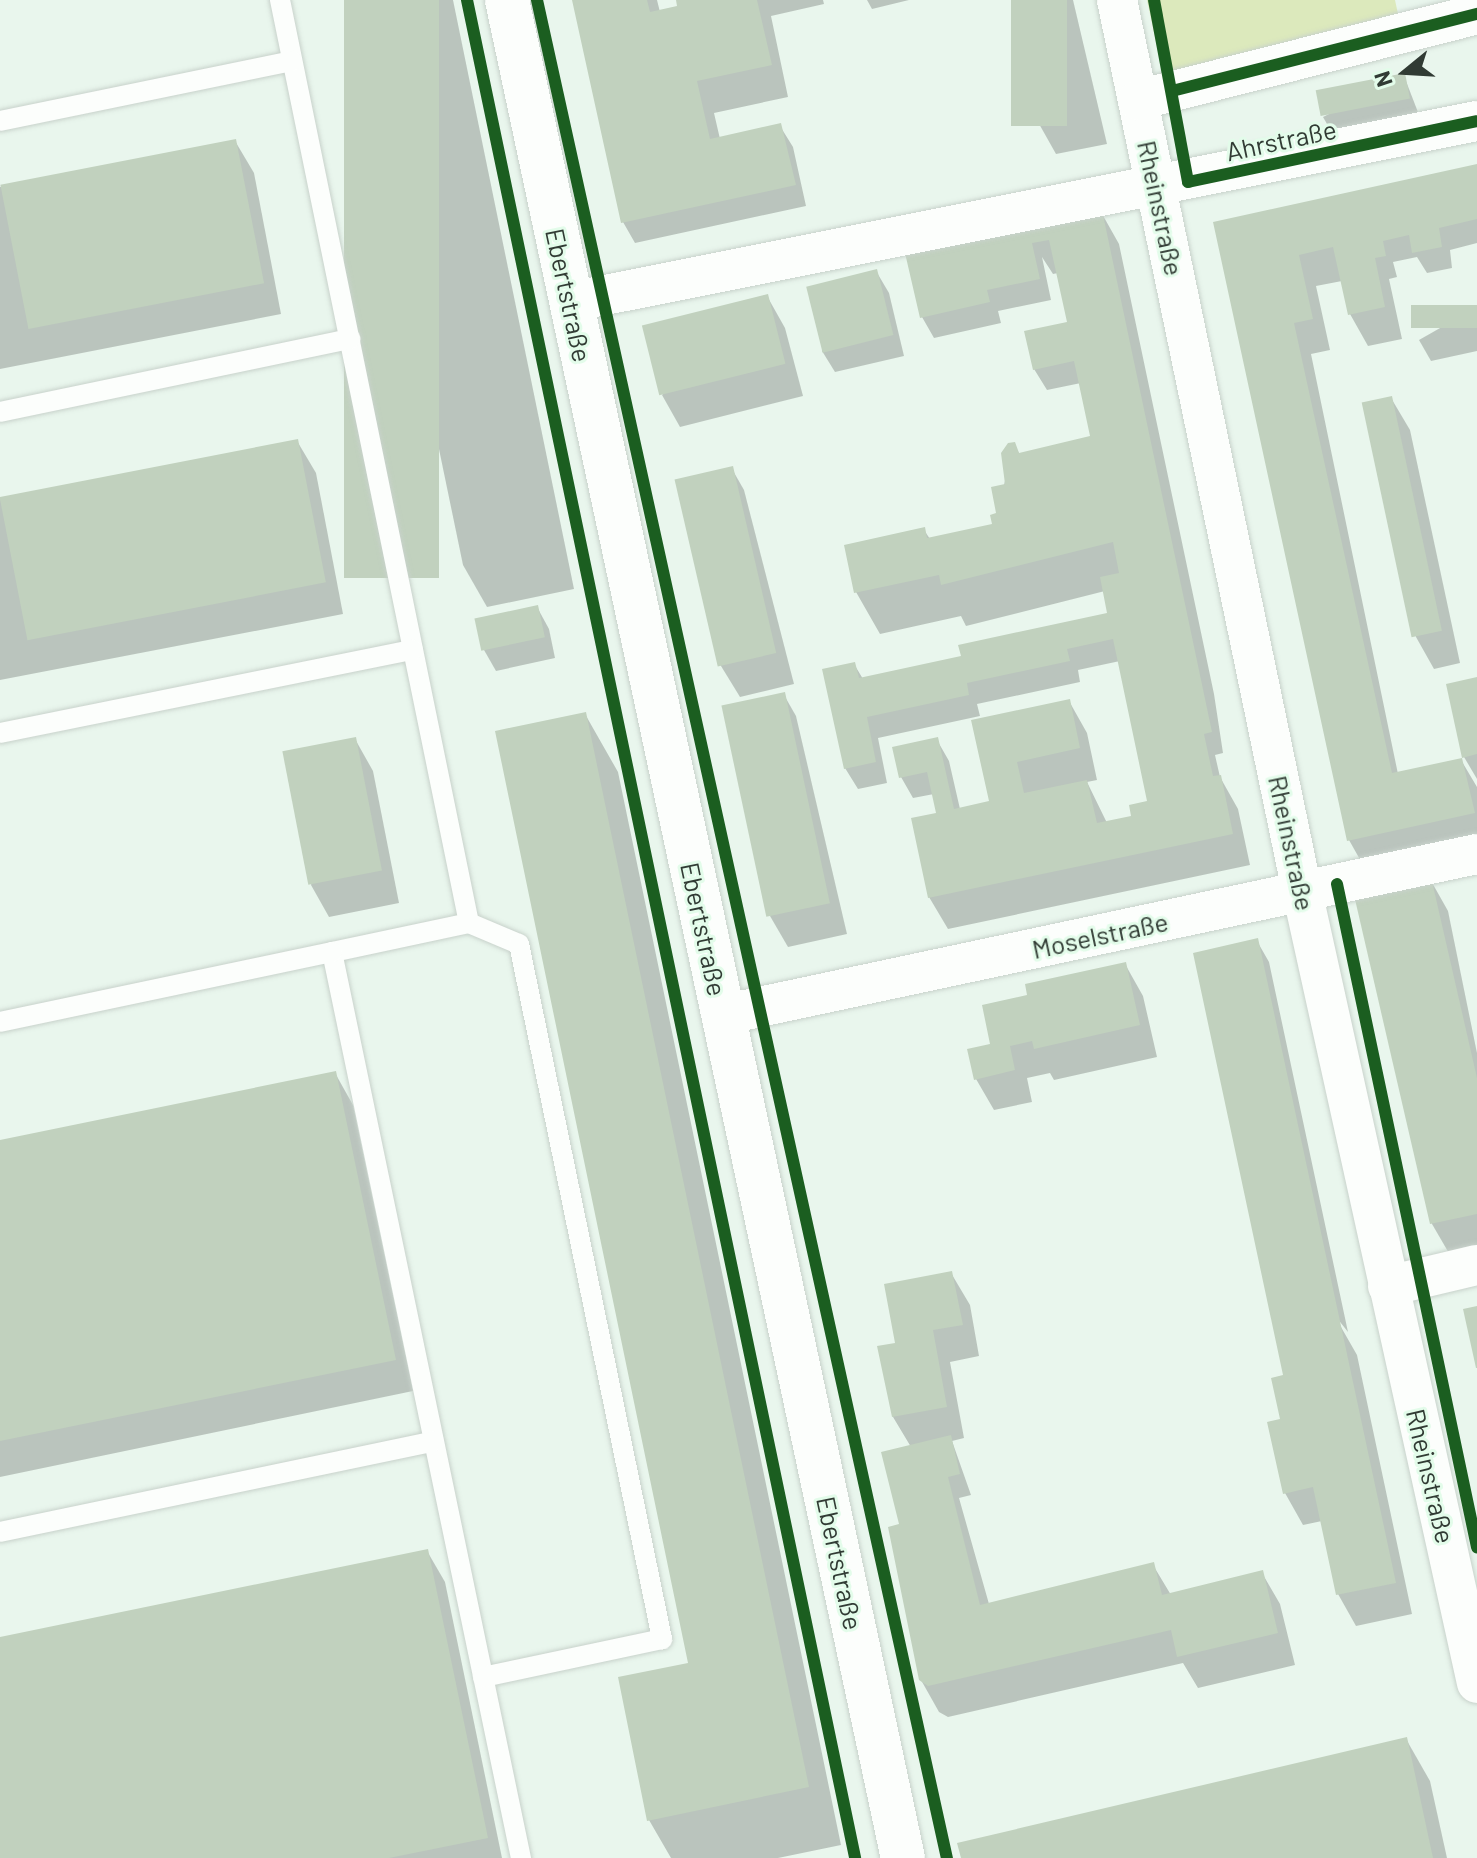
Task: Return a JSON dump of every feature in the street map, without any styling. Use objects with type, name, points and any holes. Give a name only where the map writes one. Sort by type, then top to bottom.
[{"type":"street","name":"Ebertstraße","points":[[507,0],[903,1858]]},
{"type":"street","name":"Rheinstraße","points":[[1117,0],[1302,891],[1477,1683]]},
{"type":"street","points":[[1138,100],[1477,14]]},
{"type":"street","name":"Ahrstraße","points":[[570,302],[1158,188],[1477,121]]},
{"type":"street","name":"Moselstraße","points":[[722,1015],[1477,854]]},
{"type":"street","points":[[1388,1286],[1477,1265]]},
{"type":"lane","points":[[280,0],[469,923]]},
{"type":"lane","points":[[0,121],[292,61]]},
{"type":"lane","points":[[0,412],[350,339]]},
{"type":"lane","points":[[0,733],[413,650]]},
{"type":"lane","points":[[0,1022],[469,923],[519,944],[662,1639],[483,1677]]},
{"type":"lane","points":[[332,952],[521,1858]]},
{"type":"lane","points":[[0,1532],[434,1441]]},
{"type":"green space","points":[[1147,0],[1395,0],[1398,14],[1163,74]]},
{"type":"building","points":[[344,0],[439,0],[439,578],[344,578]]},
{"type":"building","points":[[572,0],[647,0],[650,12],[677,6],[676,0],[757,0],[772,65],[697,81],[710,139],[781,123],[796,185],[621,223]]},
{"type":"building","points":[[1011,0],[1067,0],[1067,126],[1011,126]]},
{"type":"building","points":[[1405,73],[1410,99],[1321,116],[1316,90]]},
{"type":"building","points":[[236,139],[264,283],[28,329],[0,185]]},
{"type":"building","points":[[1477,164],[1477,219],[1439,228],[1442,247],[1412,253],[1409,235],[1383,241],[1386,256],[1375,258],[1385,307],[1348,315],[1333,247],[1299,255],[1313,319],[1294,323],[1392,773],[1462,758],[1475,813],[1347,841],[1213,222]]},
{"type":"building","points":[[1102,210],[1212,732],[1204,734],[1213,776],[1221,775],[1233,834],[928,898],[911,818],[936,813],[927,772],[899,778],[892,747],[938,737],[954,809],[989,801],[971,720],[1070,699],[1080,748],[1017,762],[1024,793],[1087,780],[1097,823],[1131,816],[1129,805],[1147,801],[1113,639],[1067,649],[1070,661],[967,683],[969,695],[867,717],[876,762],[844,769],[822,669],[855,662],[859,678],[961,656],[958,645],[1107,613],[1100,577],[1119,573],[1113,542],[941,585],[939,575],[854,593],[844,545],[925,527],[927,538],[992,524],[990,515],[996,513],[991,487],[1005,484],[1001,453],[1008,443],[1015,442],[1019,453],[1090,436],[1074,361],[1033,370],[1024,331],[1067,322],[1049,240],[1032,243],[1040,279],[987,290],[990,302],[920,318],[905,253]]},
{"type":"building","points":[[877,269],[893,335],[823,353],[806,287]]},
{"type":"building","points":[[768,294],[785,364],[659,395],[642,325]]},
{"type":"building","points":[[1411,305],[1477,305],[1477,328],[1411,328]]},
{"type":"building","points":[[1392,396],[1442,631],[1412,637],[1362,402]]},
{"type":"building","points":[[298,439],[326,582],[27,640],[0,497]]},
{"type":"building","points":[[733,466],[776,653],[718,667],[675,479]]},
{"type":"building","points":[[538,605],[545,637],[481,651],[474,619]]},
{"type":"building","points":[[1477,677],[1477,754],[1462,758],[1446,684]]},
{"type":"building","points":[[785,692],[830,903],[766,917],[721,706]]},
{"type":"building","points":[[586,712],[809,1787],[647,1821],[618,1677],[688,1663],[495,731]]},
{"type":"building","points":[[356,737],[382,871],[308,885],[282,751]]},
{"type":"building","points":[[1431,877],[1477,1078],[1477,1214],[1430,1224],[1354,895]]},
{"type":"building","points":[[1258,938],[1396,1583],[1336,1595],[1313,1487],[1283,1494],[1267,1422],[1280,1419],[1271,1378],[1283,1375],[1193,953]]},
{"type":"building","points":[[1126,962],[1140,1025],[1034,1049],[1032,1041],[1010,1046],[1015,1070],[974,1080],[967,1049],[990,1044],[982,1005],[1027,995],[1025,984]]},
{"type":"building","points":[[336,1071],[396,1360],[0,1441],[0,1140]]},
{"type":"building","points":[[952,1271],[963,1325],[933,1330],[947,1407],[892,1417],[877,1346],[895,1343],[884,1284]]},
{"type":"building","points":[[1477,1306],[1477,1368],[1476,1368],[1463,1309]]},
{"type":"building","points":[[951,1435],[960,1474],[948,1477],[980,1605],[1154,1562],[1162,1595],[1263,1570],[1278,1633],[1177,1657],[1171,1630],[928,1686],[919,1680],[888,1527],[899,1524],[881,1452]]},
{"type":"building","points":[[428,1549],[488,1838],[389,1858],[0,1858],[0,1637]]},
{"type":"building","points":[[1407,1737],[1433,1858],[961,1858],[957,1843]]},
{"type":"cycle path","points":[[467,0],[855,1858]]},
{"type":"cycle path","points":[[537,0],[947,1858]]},
{"type":"cycle path","points":[[1154,0],[1188,182],[1477,121]]},
{"type":"cycle path","points":[[1172,91],[1477,14]]},
{"type":"cycle path","points":[[1337,884],[1477,1547]]}]
